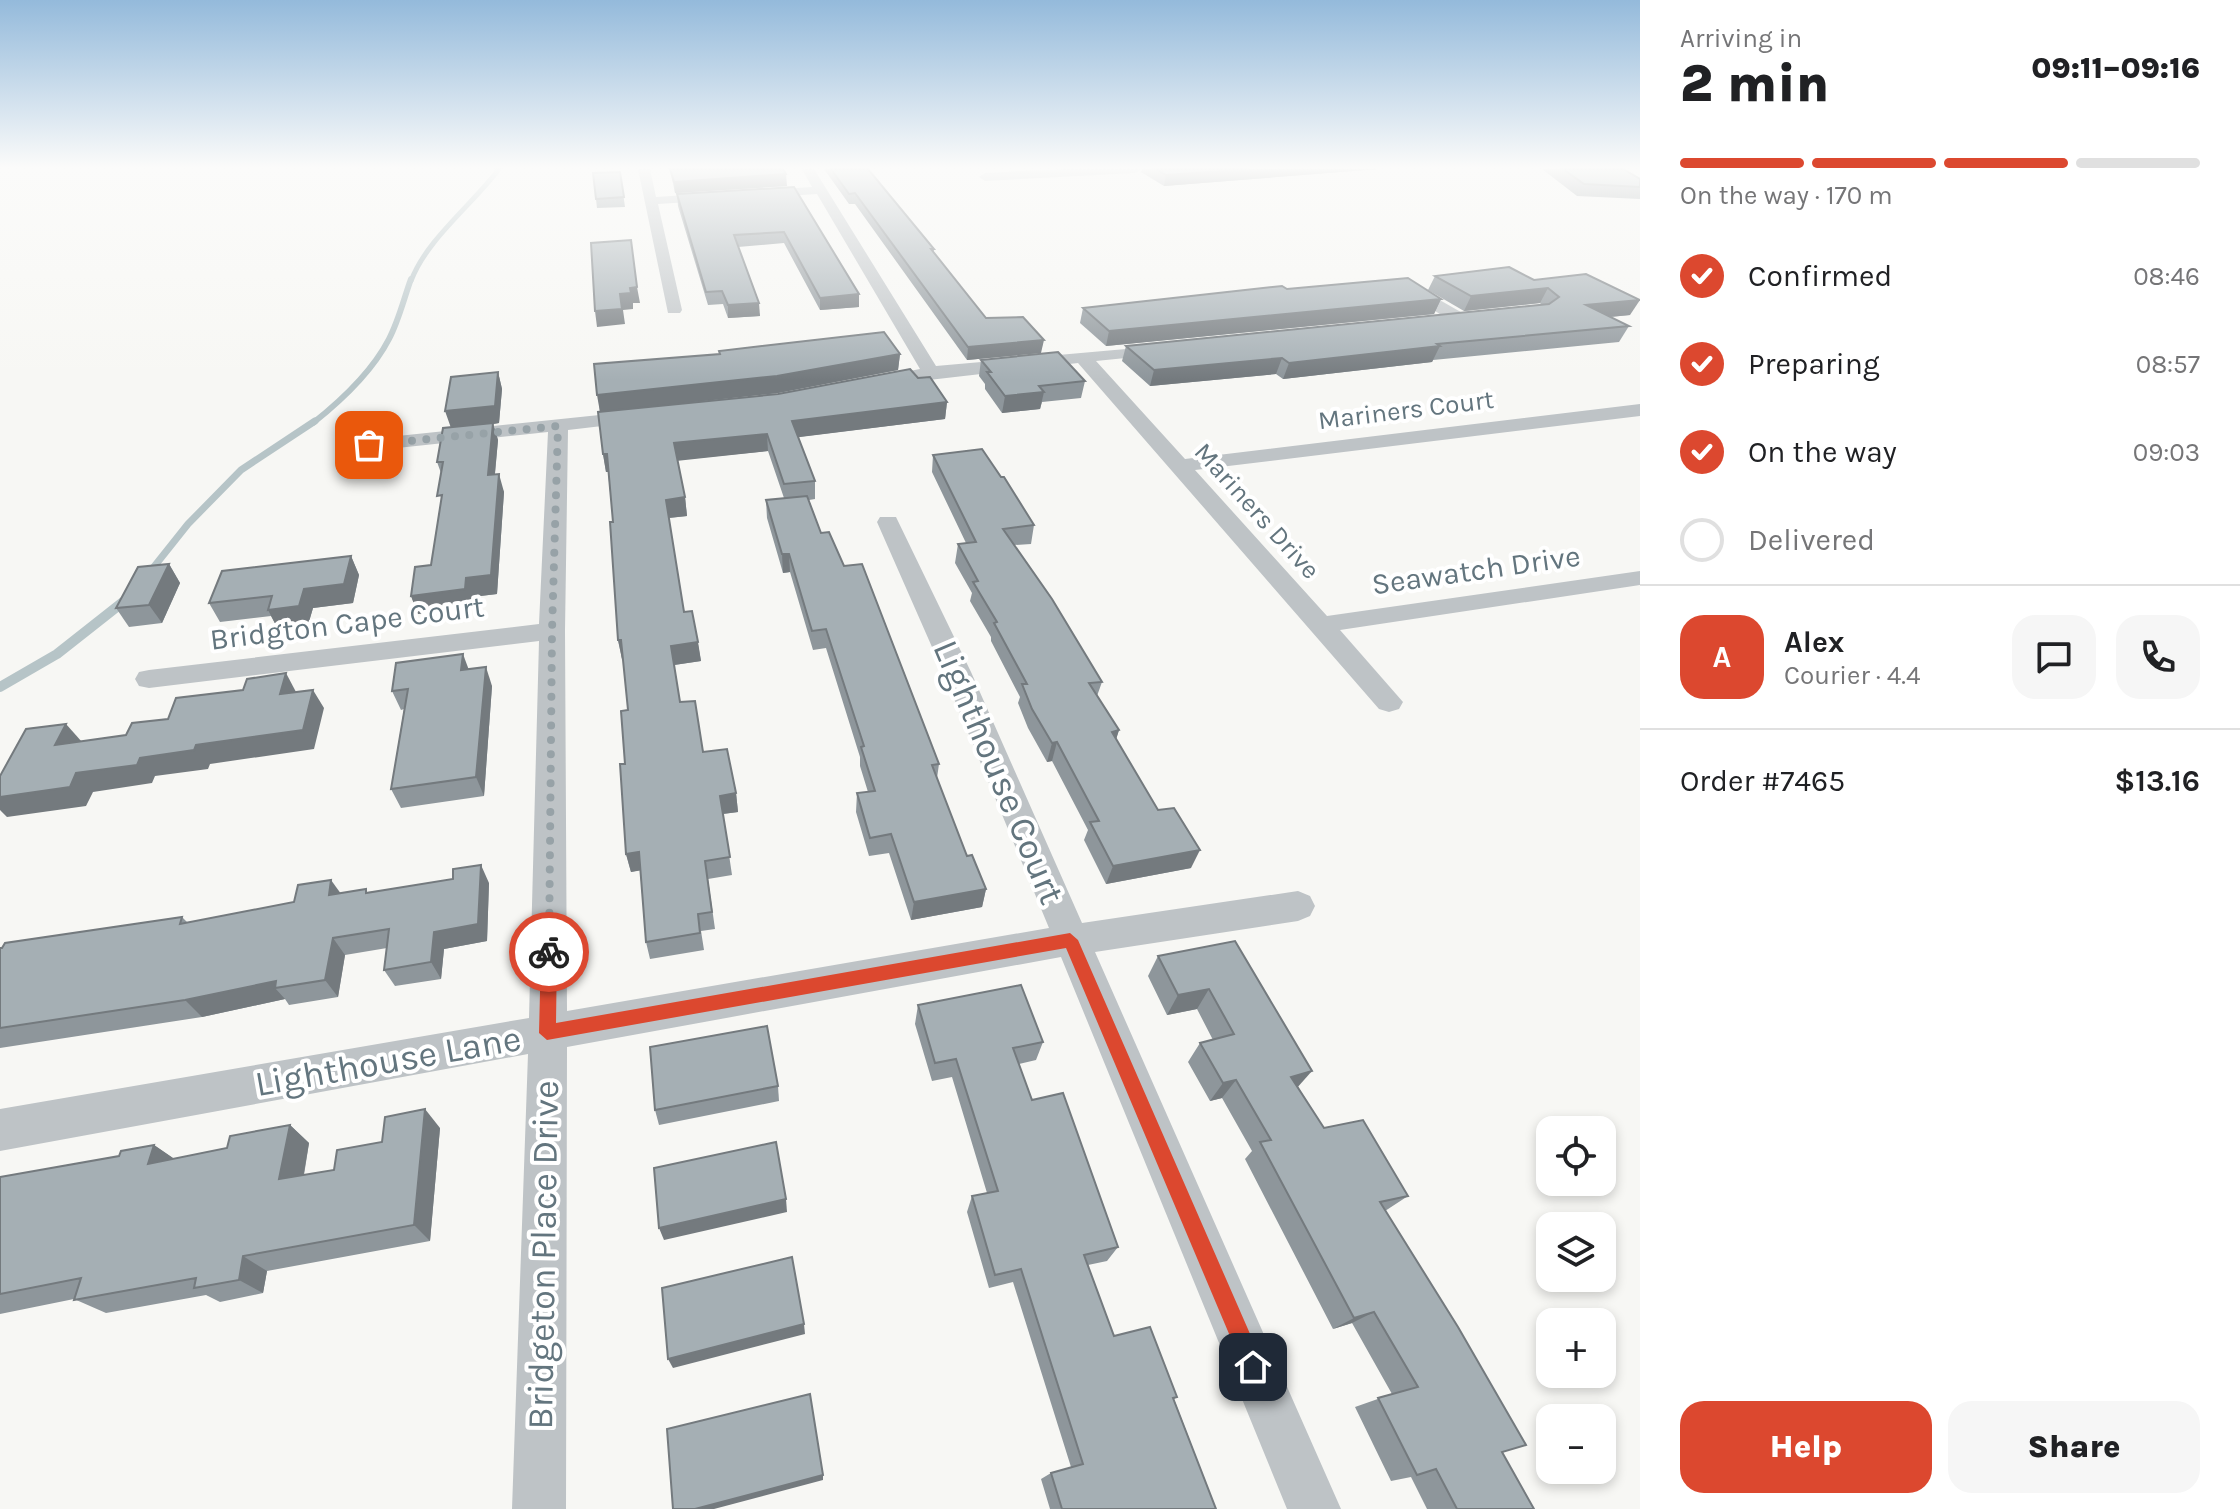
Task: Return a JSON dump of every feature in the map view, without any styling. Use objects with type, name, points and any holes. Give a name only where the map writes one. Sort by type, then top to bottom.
[{"type":"street","points":[[659,239],[674,310]]},
{"type":"street","points":[[851,239],[931,372]]},
{"type":"street","points":[[1408,287],[1467,318],[1429,322]]},
{"type":"street","points":[[857,387],[931,372],[1177,348]]},
{"type":"street","name":"Mariners Drive","points":[[1083,357],[1389,702]]},
{"type":"street","name":"Mariners Court","points":[[1179,466],[1640,410]]},
{"type":"street","points":[[369,445],[653,416]]},
{"type":"street","name":"Bridgeton Place Drive","points":[[539,1509],[552,631],[558,426]]},
{"type":"street","name":"Lighthouse Court","points":[[888,522],[957,672],[1314,1509]]},
{"type":"street","name":"Seawatch Drive","points":[[1321,625],[1640,578]]},
{"type":"street","name":"Bridgton Cape Court","points":[[149,679],[552,631]]},
{"type":"street","name":"Lighthouse Lane","points":[[0,1130],[1070,940],[1298,906]]},
{"type":"building","points":[[690,239],[736,239],[759,303],[728,305],[722,291],[706,292]]},
{"type":"building","points":[[788,239],[826,239],[859,294],[820,298]]},
{"type":"building","points":[[889,239],[926,239],[986,318],[1023,317],[1044,340],[968,347]]},
{"type":"building","points":[[631,240],[637,287],[630,288],[631,293],[620,294],[622,309],[595,311],[591,243]]},
{"type":"building","points":[[1509,267],[1534,280],[1586,274],[1640,300],[1586,305],[1629,326],[1437,344],[1440,346],[1289,363],[1282,358],[1154,370],[1126,346],[1549,304],[1559,297],[1548,288],[1471,296],[1435,276]]},
{"type":"building","points":[[1408,278],[1441,299],[1109,331],[1083,308],[1282,286],[1287,289]]},
{"type":"building","points":[[884,332],[900,354],[777,376],[597,395],[594,364],[720,354],[719,351]]},
{"type":"building","points":[[1058,352],[1085,381],[1039,386],[1044,392],[1005,396],[981,360]]},
{"type":"building","points":[[910,369],[918,378],[930,377],[947,402],[792,421],[815,481],[784,484],[767,434],[674,443],[685,497],[666,500],[684,612],[692,611],[698,642],[671,646],[680,702],[695,701],[703,752],[727,749],[736,793],[720,796],[730,857],[705,861],[712,912],[698,914],[700,933],[646,942],[639,852],[626,854],[620,764],[625,764],[621,711],[628,710],[621,640],[618,640],[607,454],[603,454],[598,412],[778,394]]},
{"type":"building","points":[[498,372],[495,406],[445,411],[451,377]]},
{"type":"building","points":[[493,423],[488,475],[499,474],[491,575],[466,578],[465,589],[411,596],[415,567],[431,565],[442,495],[437,496],[443,462],[437,462],[443,428]]},
{"type":"building","points":[[982,449],[1034,525],[1003,529],[1052,599],[1102,682],[1089,683],[1119,730],[1112,732],[1158,810],[1174,808],[1200,850],[1113,866],[1090,822],[1099,821],[1057,742],[1052,743],[1032,709],[1022,684],[1027,684],[994,623],[997,622],[973,582],[978,581],[958,544],[976,542],[933,455]]},
{"type":"building","points":[[807,496],[821,533],[829,532],[844,566],[862,564],[939,764],[932,765],[967,856],[972,855],[986,889],[914,902],[891,834],[870,838],[857,793],[875,791],[861,747],[864,746],[826,629],[812,631],[789,554],[782,554],[766,500]]},
{"type":"building","points":[[351,556],[344,584],[304,589],[299,606],[268,610],[272,596],[209,603],[222,571]]},
{"type":"building","points":[[169,564],[149,605],[116,608],[138,567]]},
{"type":"building","points":[[463,654],[461,670],[486,667],[476,777],[391,789],[408,689],[392,691],[396,663]]},
{"type":"building","points":[[286,673],[280,694],[313,690],[303,730],[196,745],[194,750],[140,758],[137,765],[76,773],[70,787],[0,797],[0,776],[26,729],[66,724],[55,745],[126,735],[132,723],[168,719],[176,698],[243,690],[247,679]]},
{"type":"building","points":[[481,865],[478,924],[434,932],[431,962],[384,970],[389,929],[333,938],[325,980],[275,988],[276,981],[185,1000],[0,1028],[0,948],[5,943],[182,917],[180,924],[294,902],[298,885],[331,880],[329,895],[366,889],[366,893],[453,879],[453,869]]},
{"type":"building","points":[[1235,941],[1312,1071],[1291,1077],[1324,1128],[1363,1120],[1408,1196],[1380,1202],[1458,1327],[1526,1445],[1502,1452],[1534,1509],[1457,1509],[1436,1469],[1417,1475],[1378,1398],[1418,1387],[1374,1312],[1354,1318],[1260,1142],[1271,1140],[1236,1080],[1223,1083],[1200,1043],[1234,1034],[1209,989],[1178,995],[1158,956]]},
{"type":"building","points":[[1021,985],[1043,1042],[1013,1048],[1032,1100],[1063,1093],[1118,1247],[1084,1255],[1114,1336],[1150,1327],[1177,1397],[1173,1398],[1216,1509],[1062,1509],[1051,1473],[1083,1464],[1021,1269],[995,1275],[972,1196],[998,1191],[956,1059],[935,1063],[918,1005]]},
{"type":"building","points":[[767,1026],[778,1086],[655,1110],[650,1047]]},
{"type":"building","points":[[425,1109],[414,1225],[243,1256],[239,1280],[194,1288],[196,1278],[74,1300],[81,1278],[0,1294],[0,1177],[119,1156],[121,1151],[154,1145],[148,1164],[227,1148],[230,1136],[290,1125],[279,1179],[334,1170],[337,1150],[382,1142],[385,1117]]},
{"type":"building","points":[[776,1142],[786,1199],[659,1228],[654,1168]]},
{"type":"building","points":[[792,1257],[804,1324],[668,1359],[662,1288]]},
{"type":"building","points":[[810,1394],[823,1475],[695,1509],[673,1509],[667,1429]]},
{"type":"waterway","points":[[411,281],[437,239]]},
{"type":"waterway","points":[[313,423],[356,385],[374,363],[396,324],[411,279]]},
{"type":"waterway","points":[[149,573],[188,524],[241,470],[315,421]]},
{"type":"waterway","points":[[120,604],[125,600]]},
{"type":"waterway","points":[[0,687],[57,654],[123,602]]},
{"type":"way so far","points":[[369,445],[558,426],[552,631],[549,952]]},
{"type":"route","points":[[549,952],[547,1033],[1070,940],[1253,1367]]}]
